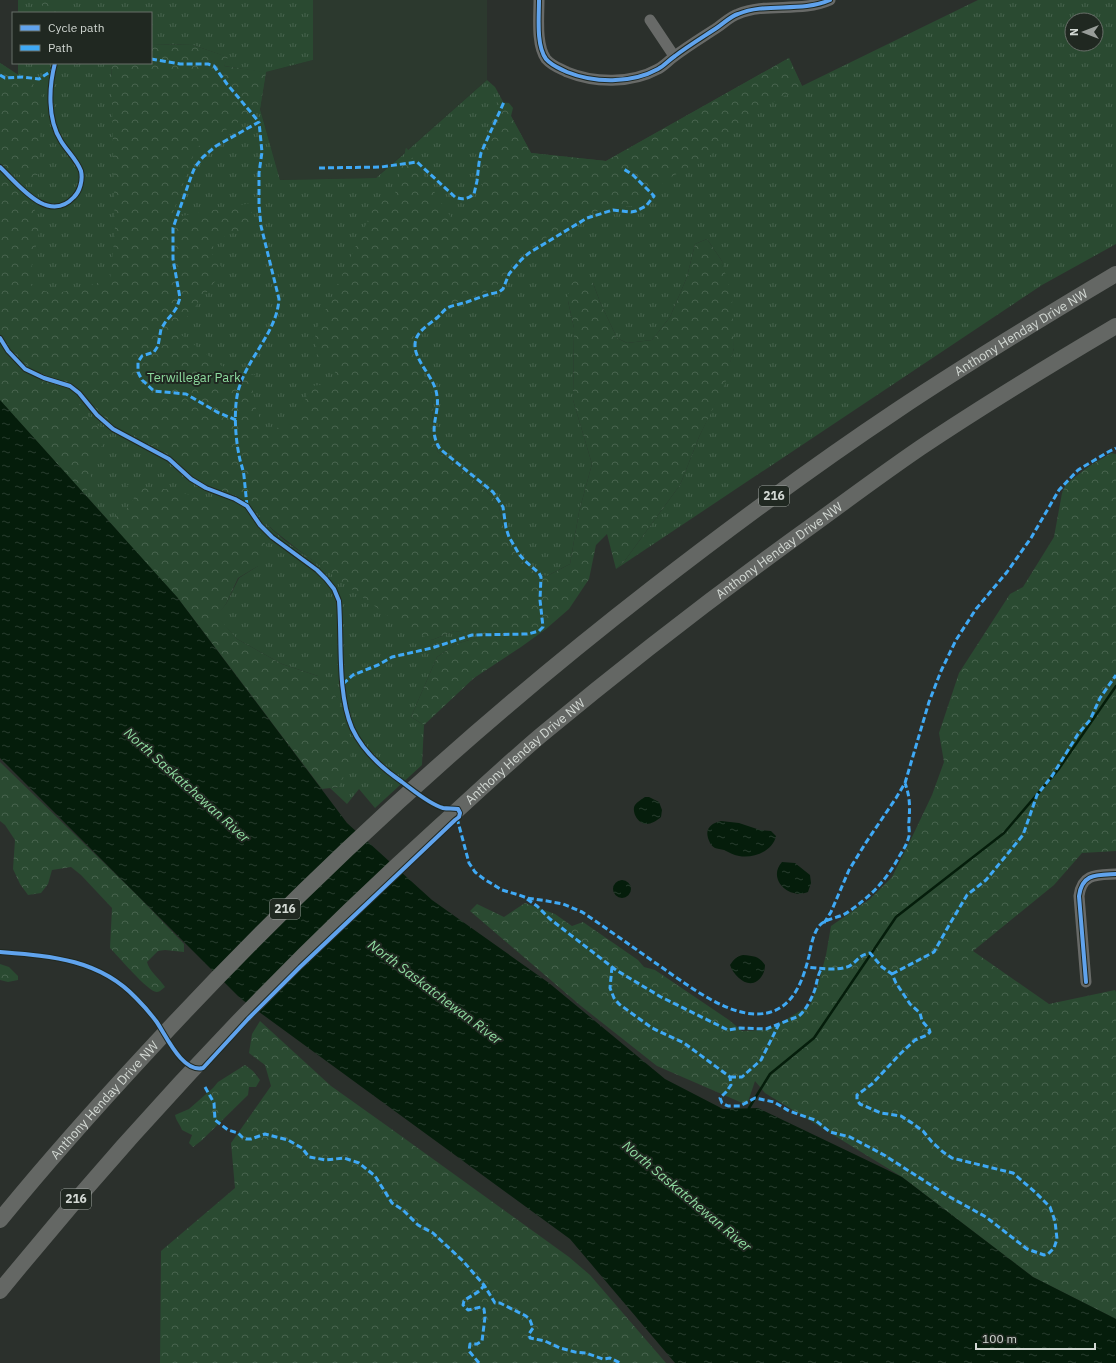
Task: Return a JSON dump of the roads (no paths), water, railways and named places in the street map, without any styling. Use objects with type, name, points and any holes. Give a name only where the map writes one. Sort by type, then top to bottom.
[{"type":"highway","name":"Anthony Henday Drive NW","points":[[0,1220],[60,1148],[198,997],[283,911],[368,829],[455,750],[550,670],[723,533],[894,412],[989,351],[1116,274]]},
{"type":"highway","name":"Anthony Henday Drive NW","points":[[0,1291],[105,1165],[233,1026],[318,939],[402,860],[537,738],[631,661],[757,564],[920,448],[1007,392],[1116,326]]},
{"type":"street","points":[[539,0],[541,49],[546,59],[552,66],[577,76],[596,80],[621,80],[640,76],[659,69],[674,56],[738,14],[759,5],[812,6],[830,0]]},
{"type":"street","points":[[650,20],[674,56]]},
{"type":"street","points":[[1086,982],[1079,896],[1080,890],[1086,879],[1092,876],[1116,874]]},
{"type":"water","name":"North Saskatchewan River","points":[[0,400],[177,597],[347,823],[432,900],[549,983],[665,1079],[723,1109],[758,1108],[902,1177],[1033,1277],[1116,1319],[1116,1363],[675,1363],[570,1239],[240,998],[0,758]]},
{"type":"water","points":[[645,797],[649,797],[659,802],[662,810],[661,817],[654,822],[647,824],[640,822],[637,819],[634,810],[634,806]]},
{"type":"water","points":[[721,821],[739,823],[760,830],[771,831],[776,836],[771,846],[762,853],[744,857],[737,856],[715,848],[709,841],[707,834],[708,829],[710,826]]},
{"type":"water","points":[[782,862],[795,863],[810,875],[811,883],[808,892],[801,894],[793,893],[782,886],[778,881],[777,875],[778,868]]},
{"type":"water","points":[[622,880],[628,883],[631,889],[628,895],[622,898],[616,895],[613,889],[616,883]]},
{"type":"water","points":[[743,955],[756,957],[765,965],[763,974],[759,980],[754,983],[745,982],[740,979],[732,970],[730,965],[736,958]]},
{"type":"waterway","points":[[749,1108],[770,1074],[814,1038],[896,917],[1004,833],[1058,770],[1116,686]]},
{"type":"park label","name":"Terwillegar Park","points":[[194,377]]}]
